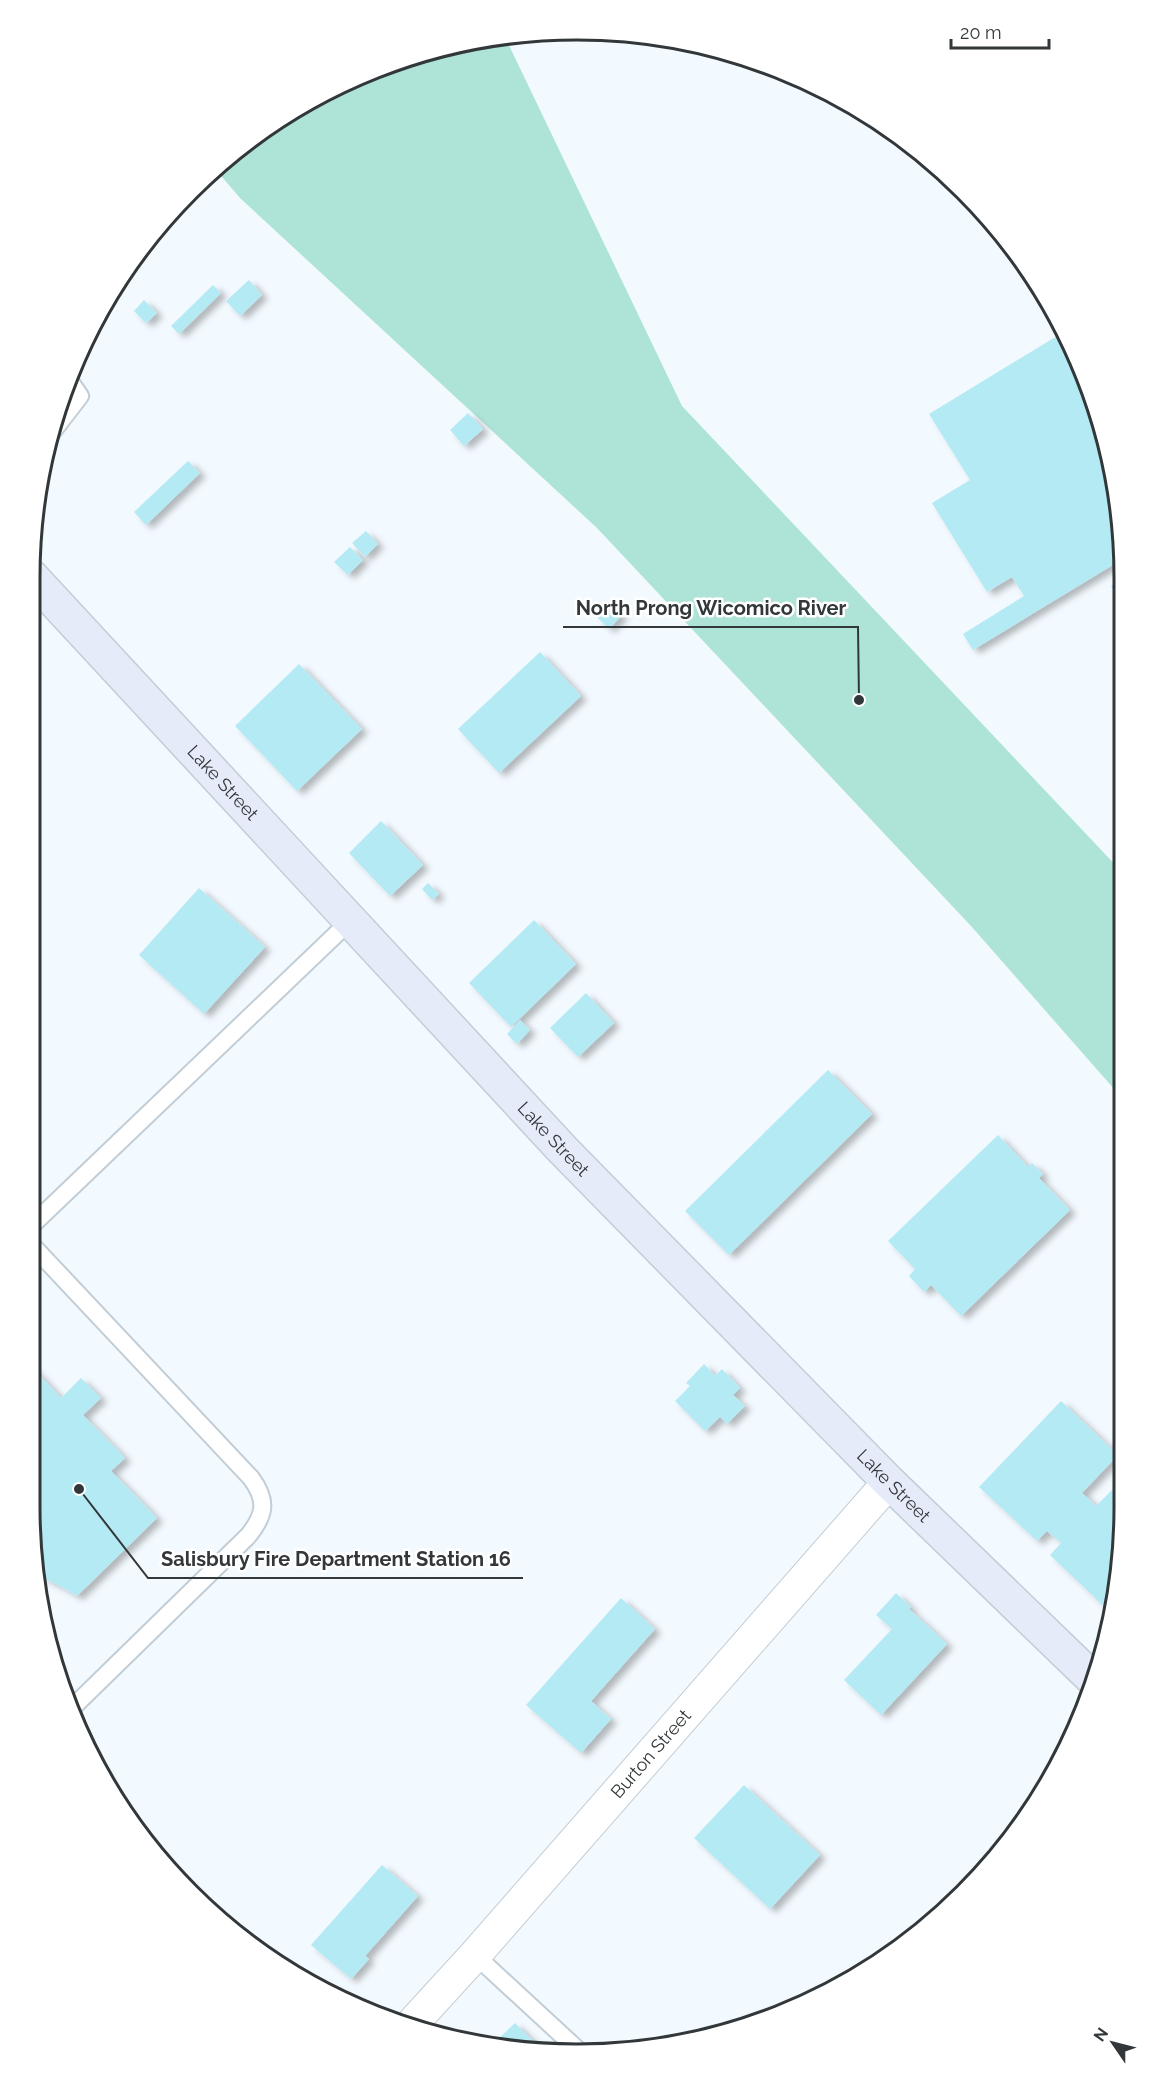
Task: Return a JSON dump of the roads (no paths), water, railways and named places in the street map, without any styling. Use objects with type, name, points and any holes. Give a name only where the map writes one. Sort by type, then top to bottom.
[{"type":"street","name":"Lake Street","points":[[40,586],[562,1150],[889,1482],[1088,1674]]},
{"type":"street","name":"Burton Street","points":[[416,2019],[889,1482]]},
{"type":"lane","points":[[66,414],[80,396],[75,389]]},
{"type":"lane","points":[[40,1217],[351,920]]},
{"type":"lane","points":[[40,1254],[251,1478],[258,1487],[263,1504],[258,1524],[248,1536],[77,1703]]},
{"type":"lane","points":[[475,1955],[571,2044]]},
{"type":"place","name":"North Prong Wicomico River","points":[[859,700]]},
{"type":"place","name":"Salisbury Fire Department Station 16","points":[[79,1489]]}]
